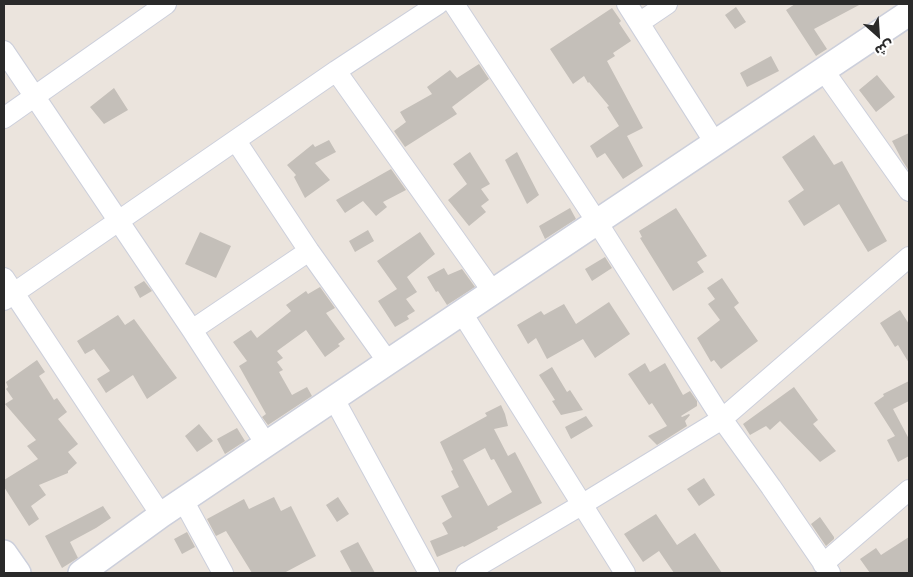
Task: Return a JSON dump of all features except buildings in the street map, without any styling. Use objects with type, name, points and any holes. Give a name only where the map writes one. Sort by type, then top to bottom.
[{"type":"street","points":[[161,515],[7,290],[119,220],[336,71],[438,4]]},
{"type":"street","points":[[454,4],[722,419],[827,568],[909,490]]},
{"type":"street","points":[[627,4],[715,143]]},
{"type":"street","points":[[639,23],[667,4]]},
{"type":"street","points":[[4,118],[153,7]]},
{"type":"street","points":[[81,573],[183,500],[909,13]]},
{"type":"street","points":[[4,51],[119,220],[266,444]]},
{"type":"street","points":[[336,71],[492,292]]},
{"type":"street","points":[[824,71],[909,191]]},
{"type":"street","points":[[236,140],[309,251],[388,362]]},
{"type":"street","points":[[192,330],[309,251]]},
{"type":"street","points":[[466,573],[722,419],[909,257]]},
{"type":"street","points":[[462,313],[625,573]]},
{"type":"street","points":[[334,399],[428,573]]},
{"type":"street","points":[[183,500],[222,573]]},
{"type":"street","points":[[4,553],[18,573]]}]
